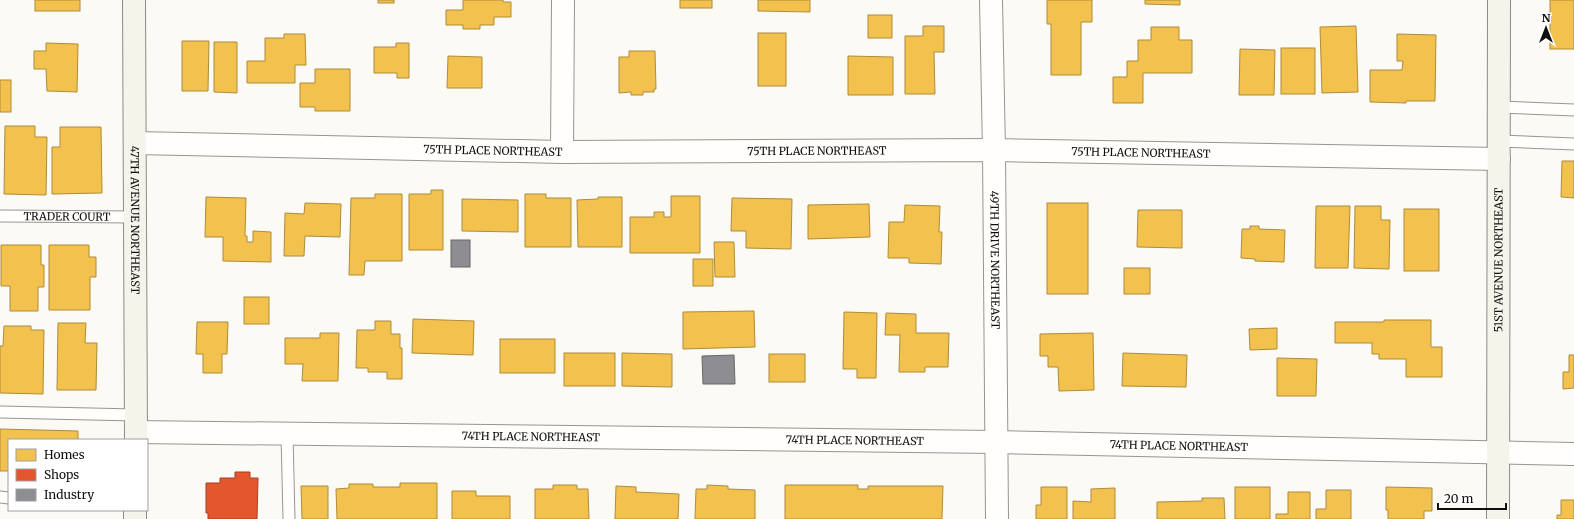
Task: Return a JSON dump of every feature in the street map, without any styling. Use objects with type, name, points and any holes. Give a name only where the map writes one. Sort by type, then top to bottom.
[{"type":"street","name":"47TH AVENUE NORTHEAST","points":[[134,0],[136,429]]},
{"type":"street","points":[[562,152],[563,0]]},
{"type":"street","name":"49TH DRIVE NORTHEAST","points":[[991,0],[994,150],[997,519]]},
{"type":"street","name":"51ST AVENUE NORTHEAST","points":[[1498,519],[1499,0]]},
{"type":"street","name":"75TH PLACE NORTHEAST","points":[[135,143],[562,152],[1499,150]]},
{"type":"street","name":"74TH PLACE NORTHEAST","points":[[136,429],[287,434],[996,442],[1574,454]]},
{"type":"lane","points":[[1499,107],[1574,110]]},
{"type":"lane","points":[[1499,150],[1574,144]]},
{"type":"lane","name":"TRADER COURT","points":[[0,216],[135,217]]},
{"type":"lane","points":[[0,412],[136,429]]},
{"type":"lane","points":[[287,434],[289,519]]},
{"type":"building: Homes","points":[[35,0],[80,0],[80,11],[35,11]]},
{"type":"building: Homes","points":[[378,0],[394,0],[394,3],[378,3]]},
{"type":"building: Homes","points":[[463,0],[503,0],[503,2],[511,2],[511,17],[494,17],[494,25],[480,25],[480,29],[463,29],[463,25],[446,25],[446,10],[463,10]]},
{"type":"building: Homes","points":[[680,0],[712,0],[712,8],[680,8]]},
{"type":"building: Homes","points":[[758,0],[810,0],[810,12],[758,11]]},
{"type":"building: Homes","points":[[1047,0],[1092,0],[1092,22],[1081,22],[1081,75],[1051,75],[1051,24],[1047,24]]},
{"type":"building: Homes","points":[[1145,0],[1180,0],[1180,5],[1145,4]]},
{"type":"building: Homes","points":[[1550,0],[1574,0],[1574,49],[1550,49]]},
{"type":"building: Homes","points":[[868,15],[892,15],[892,38],[868,38]]},
{"type":"building: Homes","points":[[923,26],[944,26],[944,52],[934,52],[935,94],[905,94],[905,36],[923,36]]},
{"type":"building: Homes","points":[[1356,26],[1358,92],[1322,93],[1320,27]]},
{"type":"building: Homes","points":[[1151,27],[1179,27],[1179,40],[1192,40],[1192,73],[1143,73],[1143,103],[1113,103],[1113,77],[1127,77],[1127,61],[1138,61],[1138,40],[1151,40]]},
{"type":"building: Homes","points":[[758,33],[786,33],[786,86],[758,86]]},
{"type":"building: Homes","points":[[284,34],[305,34],[306,65],[295,65],[295,83],[247,83],[247,61],[265,61],[265,38],[284,38]]},
{"type":"building: Homes","points":[[1397,34],[1436,35],[1435,101],[1406,101],[1406,103],[1370,102],[1370,70],[1402,70],[1403,61],[1397,61]]},
{"type":"building: Homes","points":[[182,41],[209,41],[208,91],[182,91]]},
{"type":"building: Homes","points":[[214,42],[237,42],[237,93],[214,92]]},
{"type":"building: Homes","points":[[46,43],[78,44],[77,92],[47,91],[46,69],[34,69],[34,51],[46,51]]},
{"type":"building: Homes","points":[[396,43],[409,43],[409,78],[397,78],[397,73],[374,73],[374,47],[396,47]]},
{"type":"building: Homes","points":[[1281,48],[1315,48],[1315,94],[1281,94]]},
{"type":"building: Homes","points":[[1240,49],[1275,50],[1274,95],[1239,95]]},
{"type":"building: Homes","points":[[629,51],[655,51],[656,89],[654,89],[654,92],[643,92],[643,95],[631,95],[631,92],[619,93],[619,57],[629,57]]},
{"type":"building: Homes","points":[[448,56],[482,57],[482,88],[447,88]]},
{"type":"building: Homes","points":[[848,56],[893,57],[893,95],[848,95]]},
{"type":"building: Homes","points":[[315,69],[350,69],[350,111],[315,111],[315,107],[300,107],[300,83],[315,83]]},
{"type":"building: Homes","points":[[0,80],[11,80],[11,112],[0,112]]},
{"type":"building: Homes","points":[[5,126],[35,126],[35,137],[47,137],[46,195],[4,194]]},
{"type":"building: Homes","points":[[60,127],[101,127],[102,193],[52,194],[52,147],[60,147]]},
{"type":"building: Homes","points":[[1562,161],[1574,161],[1574,198],[1561,197]]},
{"type":"building: Homes","points":[[431,190],[443,190],[443,250],[409,250],[409,194],[431,194]]},
{"type":"building: Homes","points":[[375,194],[402,194],[402,261],[365,261],[364,275],[349,275],[351,198],[375,198]]},
{"type":"building: Homes","points":[[525,194],[546,194],[546,198],[571,198],[571,247],[525,247]]},
{"type":"building: Homes","points":[[671,196],[700,196],[700,253],[630,253],[630,217],[654,217],[654,212],[664,212],[664,217],[671,217]]},
{"type":"building: Homes","points":[[206,197],[246,198],[245,236],[247,236],[247,242],[253,242],[253,231],[271,232],[271,262],[223,261],[223,237],[205,237]]},
{"type":"building: Homes","points":[[598,197],[622,197],[622,247],[578,247],[577,200],[598,199]]},
{"type":"building: Homes","points":[[732,198],[792,199],[791,249],[746,248],[746,231],[731,231]]},
{"type":"building: Homes","points":[[462,199],[518,200],[518,232],[462,231]]},
{"type":"building: Homes","points":[[305,203],[341,204],[340,237],[305,236],[304,256],[284,256],[285,213],[304,214]]},
{"type":"building: Homes","points":[[1047,203],[1088,203],[1088,294],[1047,294]]},
{"type":"building: Homes","points":[[869,204],[870,237],[808,239],[808,205]]},
{"type":"building: Homes","points":[[905,205],[940,206],[939,232],[942,232],[941,264],[909,263],[909,258],[888,258],[889,222],[904,222]]},
{"type":"building: Homes","points":[[1316,206],[1350,206],[1348,268],[1315,268]]},
{"type":"building: Homes","points":[[1355,206],[1381,206],[1381,220],[1390,220],[1389,269],[1354,268]]},
{"type":"building: Homes","points":[[1404,209],[1439,209],[1439,271],[1404,271]]},
{"type":"building: Homes","points":[[1138,210],[1182,210],[1182,248],[1137,247]]},
{"type":"building: Homes","points":[[1250,226],[1259,226],[1259,229],[1285,230],[1284,262],[1255,261],[1255,259],[1241,258],[1242,229],[1250,229]]},
{"type":"building: Homes","points":[[714,242],[734,242],[735,277],[715,277]]},
{"type":"building: Homes","points":[[1,245],[41,245],[41,265],[44,265],[44,287],[38,287],[38,311],[10,311],[10,286],[1,286]]},
{"type":"building: Homes","points":[[49,245],[89,245],[89,257],[96,257],[96,277],[90,277],[90,310],[49,310]]},
{"type":"building: Homes","points":[[693,259],[713,259],[713,286],[693,286]]},
{"type":"building: Homes","points":[[1124,268],[1150,268],[1150,294],[1124,294]]},
{"type":"building: Homes","points":[[244,297],[269,297],[269,324],[244,324]]},
{"type":"building: Homes","points":[[754,311],[755,347],[683,349],[683,312]]},
{"type":"building: Homes","points":[[844,312],[877,313],[876,378],[857,378],[857,369],[843,369]]},
{"type":"building: Homes","points":[[886,313],[916,314],[916,333],[949,333],[948,367],[925,367],[925,372],[899,372],[900,335],[885,335]]},
{"type":"building: Homes","points":[[413,319],[474,321],[473,355],[412,353]]},
{"type":"building: Homes","points":[[1384,320],[1431,320],[1431,347],[1442,347],[1442,377],[1406,377],[1406,359],[1379,359],[1379,354],[1372,354],[1372,343],[1335,343],[1335,322],[1384,322]]},
{"type":"building: Homes","points":[[375,321],[391,321],[391,334],[400,334],[400,348],[402,348],[402,379],[387,379],[387,372],[368,372],[368,368],[356,368],[357,330],[375,330]]},
{"type":"building: Homes","points":[[197,322],[228,322],[227,354],[222,354],[222,373],[203,373],[203,354],[196,354]]},
{"type":"building: Homes","points":[[58,323],[86,323],[85,343],[97,343],[96,390],[57,390]]},
{"type":"building: Homes","points":[[4,326],[31,326],[31,330],[44,330],[43,394],[0,393],[0,346],[3,346]]},
{"type":"building: Homes","points":[[1277,328],[1277,349],[1250,350],[1249,329]]},
{"type":"building: Homes","points":[[320,333],[339,333],[338,381],[302,381],[303,364],[285,364],[285,338],[320,338]]},
{"type":"building: Homes","points":[[1093,333],[1094,390],[1059,391],[1058,367],[1048,367],[1048,356],[1040,356],[1040,334]]},
{"type":"building: Homes","points":[[500,339],[555,339],[555,373],[500,373]]},
{"type":"building: Homes","points":[[564,353],[615,353],[615,386],[564,386]]},
{"type":"building: Homes","points":[[622,353],[672,354],[672,387],[622,386]]},
{"type":"building: Homes","points":[[1123,353],[1187,355],[1186,387],[1122,386]]},
{"type":"building: Homes","points":[[769,354],[805,354],[805,382],[769,382]]},
{"type":"building: Homes","points":[[1569,355],[1574,355],[1574,388],[1563,389],[1563,372],[1569,372]]},
{"type":"building: Homes","points":[[1277,358],[1317,359],[1316,396],[1277,396]]},
{"type":"building: Homes","points":[[0,429],[78,431],[78,439],[8,439],[8,471],[0,471]]},
{"type":"building: Homes","points":[[400,483],[437,483],[437,519],[337,519],[336,489],[349,488],[349,484],[373,484],[373,487],[400,487]]},
{"type":"building: Homes","points":[[553,485],[577,485],[577,489],[588,489],[589,519],[535,519],[535,489],[553,489]]},
{"type":"building: Homes","points":[[707,485],[728,486],[728,489],[755,490],[755,519],[695,519],[696,489],[707,489]]},
{"type":"building: Homes","points":[[785,485],[858,485],[858,489],[868,489],[868,486],[943,486],[942,519],[785,519]]},
{"type":"building: Homes","points":[[301,486],[328,486],[328,519],[302,519]]},
{"type":"building: Homes","points":[[616,486],[636,487],[636,492],[679,494],[678,519],[615,519]]},
{"type":"building: Homes","points":[[1041,487],[1067,487],[1067,519],[1036,519],[1036,505],[1041,505]]},
{"type":"building: Homes","points":[[1235,487],[1270,487],[1270,519],[1235,519]]},
{"type":"building: Homes","points":[[1386,487],[1432,488],[1432,511],[1424,511],[1424,519],[1388,519],[1388,510],[1386,510]]},
{"type":"building: Homes","points":[[1115,488],[1115,519],[1073,519],[1073,501],[1091,502],[1091,489]]},
{"type":"building: Homes","points":[[1326,490],[1351,490],[1351,519],[1316,519],[1316,509],[1326,509]]},
{"type":"building: Homes","points":[[452,491],[476,491],[476,496],[510,496],[510,519],[452,519]]},
{"type":"building: Homes","points":[[1288,492],[1310,492],[1310,519],[1276,519],[1276,514],[1288,514]]},
{"type":"building: Homes","points":[[1202,498],[1224,498],[1225,519],[1157,519],[1157,502],[1202,501]]},
{"type":"building: Homes","points":[[1561,500],[1574,500],[1574,519],[1557,519],[1557,515],[1561,515]]},
{"type":"building: Shops","points":[[235,472],[250,472],[250,478],[258,478],[257,519],[208,519],[208,513],[206,513],[206,483],[220,483],[220,478],[235,478]]},
{"type":"building: Industry","points":[[451,240],[470,240],[470,267],[451,267]]},
{"type":"building: Industry","points":[[734,355],[735,384],[703,384],[702,356]]}]
